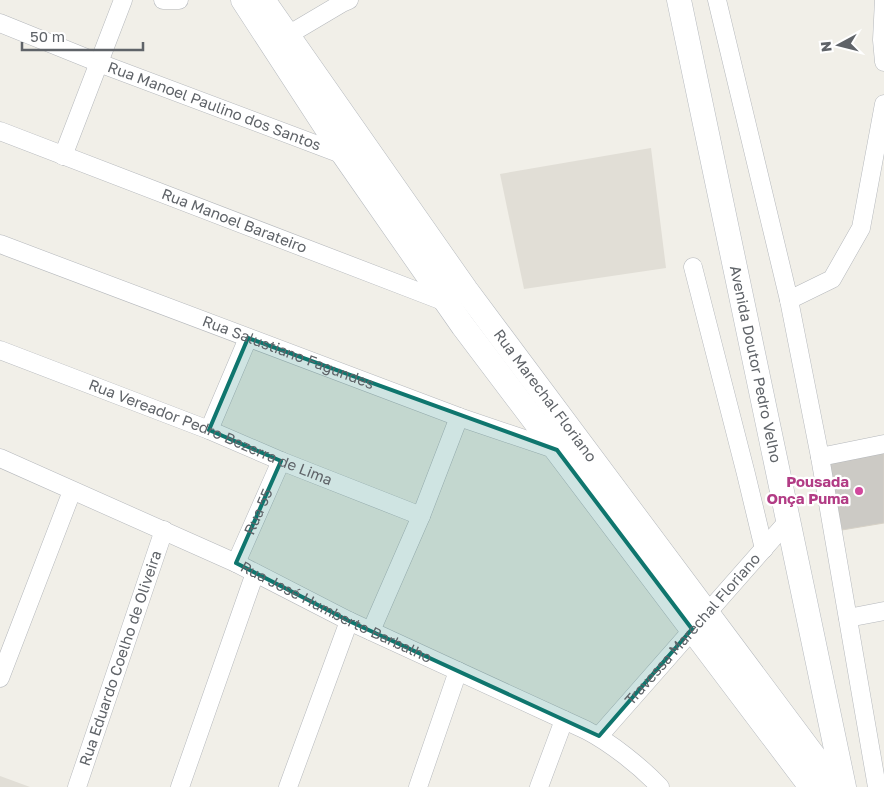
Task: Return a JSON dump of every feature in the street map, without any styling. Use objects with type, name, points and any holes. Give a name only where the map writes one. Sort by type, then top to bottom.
[{"type":"street","points":[[63,156],[124,0]]},
{"type":"street","points":[[163,0],[179,0]]},
{"type":"street","name":"Rua Marechal Floriano","points":[[243,0],[344,155],[368,169]]},
{"type":"street","name":"Rua Marechal Floriano","points":[[263,0],[288,36],[368,169],[457,297],[699,621],[836,787]]},
{"type":"street","points":[[288,36],[349,0]]},
{"type":"street","name":"Avenida Doutor Pedro Velho","points":[[679,0],[844,787]]},
{"type":"street","points":[[717,0],[789,300],[820,457],[877,787]]},
{"type":"street","points":[[884,0],[882,40],[884,62]]},
{"type":"street","name":"Rua Manoel Paulino dos Santos","points":[[0,23],[99,63],[344,155]]},
{"type":"street","points":[[789,300],[832,279],[861,228],[884,104]]},
{"type":"street","name":"Rua Manoel Barateiro","points":[[0,131],[63,156],[457,297]]},
{"type":"street","name":"Rua Salustiano Fagundes","points":[[0,244],[459,417],[565,443]]},
{"type":"street","points":[[694,267],[764,549]]},
{"type":"street","points":[[209,430],[248,338]]},
{"type":"street","name":"Rua Vereador Pedro Bezerra de Lima","points":[[0,350],[209,430],[281,461],[421,516]]},
{"type":"street","points":[[371,631],[421,516],[459,417]]},
{"type":"street","points":[[820,457],[884,444]]},
{"type":"street","name":"Rua José Humberto Barbalho","points":[[0,458],[236,563],[349,621],[598,736],[648,775],[660,787]]},
{"type":"street","name":"Rua 55","points":[[236,563],[281,461]]},
{"type":"street","points":[[0,678],[72,491]]},
{"type":"street","name":"Travessa Marechal Floriano","points":[[598,736],[788,521]]},
{"type":"street","name":"Rua Eduardo Coelho de Oliveira","points":[[77,787],[164,530]]},
{"type":"street","points":[[180,787],[256,573]]},
{"type":"street","points":[[848,618],[884,611]]},
{"type":"street","points":[[288,787],[349,621]]},
{"type":"street","name":"Rua Marechal Floriano","points":[[699,621],[811,787]]},
{"type":"street","points":[[418,787],[458,671]]},
{"type":"street","points":[[539,787],[564,720]]},
{"type":"highlighted area","points":[[248,338],[557,450],[692,629],[599,736],[349,621],[236,563],[281,461],[209,430]]},
{"type":"shaded area","points":[[651,148],[666,268],[524,289],[500,174]]},
{"type":"shaded area","points":[[0,776],[30,787],[0,787]]},
{"type":"building","name":"Pousada Onça Puma","points":[[884,450],[884,523],[842,530],[828,458]]},
{"type":"place","name":"Pousada Onça Puma","points":[[859,491]]}]
